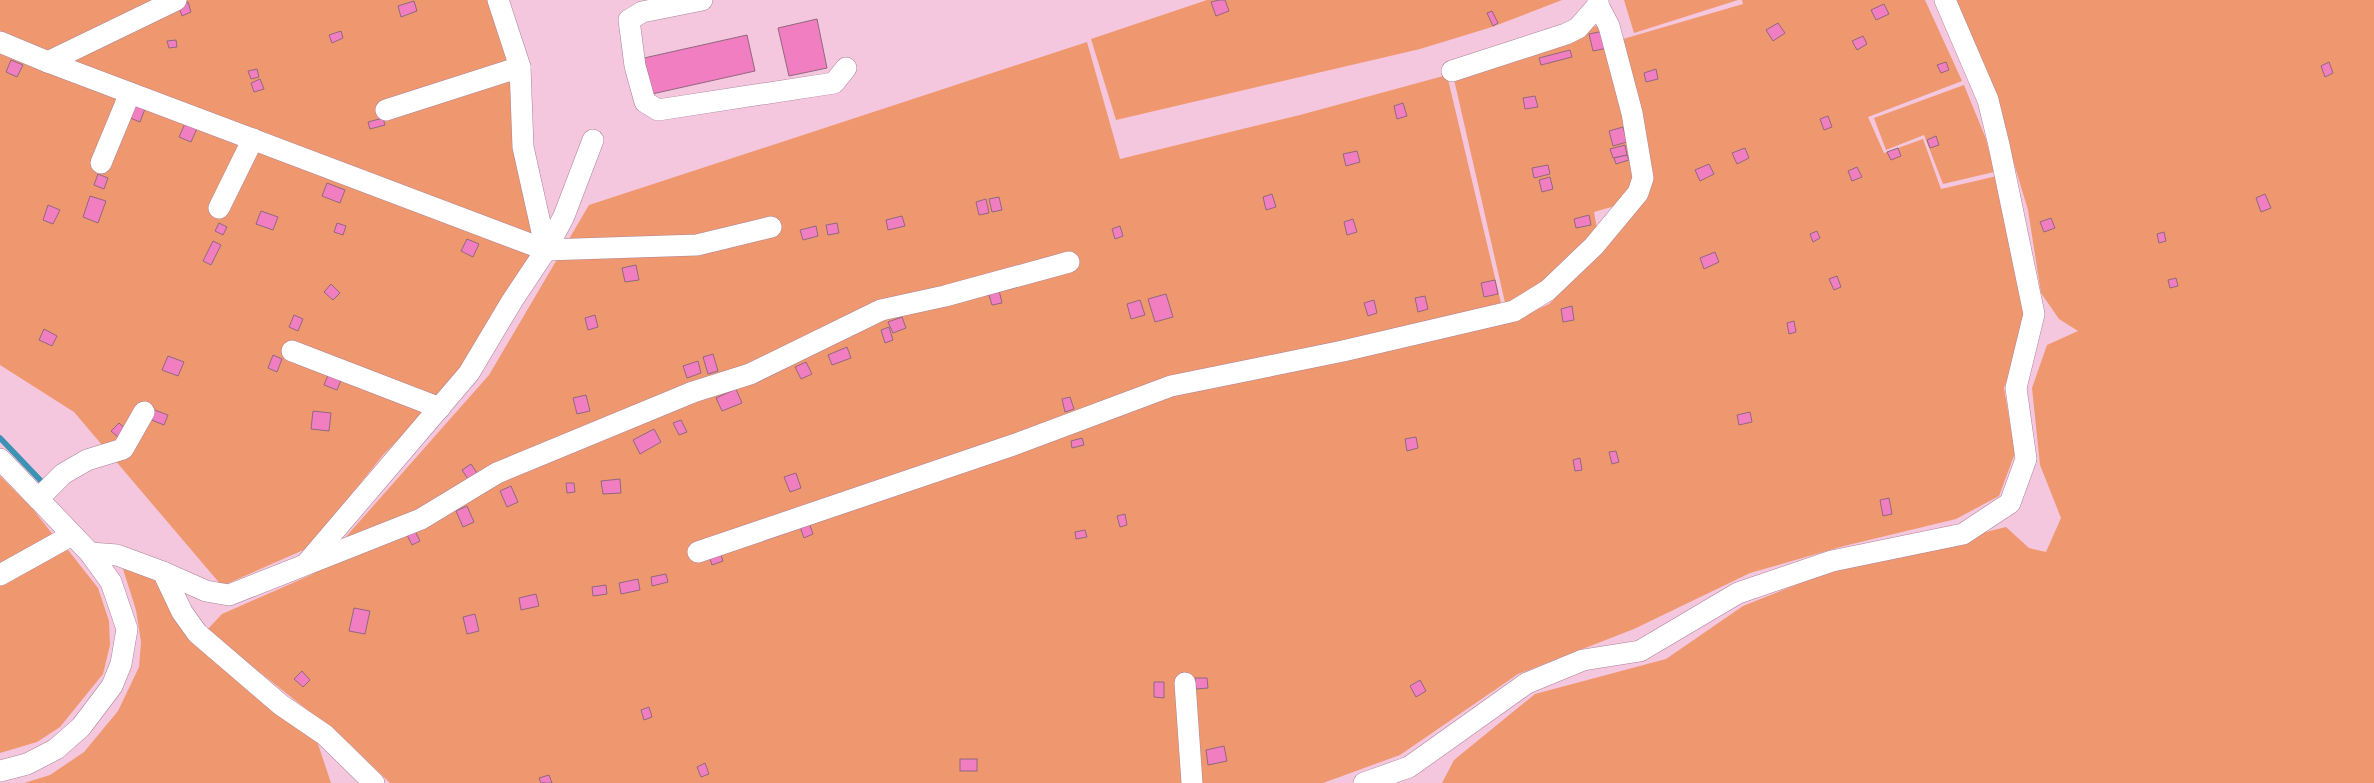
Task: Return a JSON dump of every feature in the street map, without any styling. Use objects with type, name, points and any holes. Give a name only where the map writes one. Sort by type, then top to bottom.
[{"type":"street","points":[[48,62],[176,0]]},
{"type":"street","points":[[498,0],[520,67],[523,147],[546,250]]},
{"type":"street","points":[[702,0],[640,6],[629,20],[635,66],[645,102],[658,110],[834,84],[846,68]]},
{"type":"street","points":[[1364,783],[1409,767],[1527,683],[1583,660],[1640,650],[1738,592],[1832,561],[1963,534],[2010,503],[2026,459],[2016,388],[2034,314],[1988,100],[1945,0]]},
{"type":"street","points":[[698,552],[1016,444],[1171,386],[1343,351],[1514,311],[1523,306],[1548,290],[1594,246],[1638,193],[1643,178],[1632,113],[1609,26],[1598,3],[1578,28],[1566,34],[1452,70]]},
{"type":"street","points":[[0,42],[48,62],[546,250],[696,245],[771,227]]},
{"type":"street","points":[[386,110],[520,67]]},
{"type":"street","points":[[102,163],[130,93]]},
{"type":"street","points":[[219,208],[253,139]]},
{"type":"street","points":[[304,566],[469,373],[512,301],[546,250],[564,216],[593,140]]},
{"type":"street","points":[[90,553],[117,555],[206,590],[229,595],[421,519],[497,473],[693,392],[750,374],[881,310],[945,296],[1069,262]]},
{"type":"street","points":[[292,351],[440,408]]},
{"type":"street","points":[[38,499],[63,474],[87,460],[123,449],[144,412]]},
{"type":"street","points":[[0,459],[90,553],[111,582],[127,630],[121,664],[112,686],[81,727],[56,749],[27,764],[0,771]]},
{"type":"street","points":[[0,575],[72,535]]},
{"type":"street","points":[[163,572],[182,612],[197,633],[281,705],[325,736],[374,783]]},
{"type":"street","points":[[1185,683],[1192,783]]},
{"type":"shaded area","points":[[0,0],[494,0],[518,81],[532,223],[533,257],[465,372],[383,455],[308,548],[222,586],[74,412],[0,365]]},
{"type":"shaded area","points":[[1207,0],[1562,0],[1492,27],[1420,49],[1116,120],[1091,39]]},
{"type":"shaded area","points":[[1624,0],[1738,0],[1634,33]]},
{"type":"shaded area","points":[[1742,0],[1925,0],[1962,81],[1868,117],[1884,153],[1923,139],[1941,189],[1997,176],[2030,315],[2004,388],[2015,453],[1999,496],[1956,519],[1844,546],[1750,573],[1634,629],[1518,674],[1400,755],[1323,783],[390,783],[350,744],[207,630],[222,614],[313,574],[489,375],[589,205],[1087,42],[1120,159],[1300,115],[1447,75],[1506,324],[1549,304],[1603,251],[1648,183],[1623,39],[1743,4]]},
{"type":"shaded area","points":[[1949,0],[2374,0],[2374,783],[1442,783],[1454,760],[1535,694],[1666,659],[1743,606],[1833,570],[2006,527],[2029,548],[2046,552],[2061,518],[2040,465],[2032,388],[2047,345],[2078,331],[2059,319],[2041,293],[2028,210],[1997,107]]},
{"type":"shaded area","points":[[1602,24],[1636,162],[1632,183],[1615,206],[1594,212],[1597,229],[1546,282],[1506,307],[1453,75]]},
{"type":"shaded area","points":[[1964,85],[1986,139],[1994,172],[1943,184],[1924,135],[1886,150],[1874,118]]},
{"type":"shaded area","points":[[0,476],[32,508],[53,535],[0,567]]},
{"type":"shaded area","points":[[60,548],[68,550],[98,588],[109,621],[110,645],[103,674],[60,727],[37,742],[0,753],[0,583]]},
{"type":"shaded area","points":[[123,569],[136,570],[156,581],[316,738],[331,783],[24,783],[50,775],[84,752],[118,711],[139,667],[141,642],[136,610]]},
{"type":"building","points":[[1225,0],[1229,11],[1216,16],[1211,2]]},
{"type":"building","points":[[414,1],[417,11],[401,17],[398,6]]},
{"type":"building","points":[[188,2],[191,12],[182,16],[178,5]]},
{"type":"building","points":[[1884,4],[1889,14],[1876,20],[1871,10]]},
{"type":"building","points":[[1492,11],[1498,23],[1493,26],[1487,13]]},
{"type":"building","points":[[817,19],[827,68],[789,76],[778,28]]},
{"type":"building","points":[[1778,23],[1785,33],[1773,41],[1766,30]]},
{"type":"building","points":[[341,31],[343,38],[332,43],[329,35]]},
{"type":"building","points":[[1604,31],[1608,48],[1593,51],[1589,34]]},
{"type":"building","points":[[747,35],[755,71],[652,94],[644,58]]},
{"type":"building","points":[[1863,36],[1867,44],[1857,50],[1852,41]]},
{"type":"building","points":[[176,40],[177,47],[169,48],[167,41]]},
{"type":"building","points":[[1570,50],[1572,57],[1541,65],[1539,58]]},
{"type":"building","points":[[11,60],[23,65],[17,77],[6,72]]},
{"type":"building","points":[[1946,62],[1949,70],[1941,73],[1937,65]]},
{"type":"building","points":[[2329,62],[2333,73],[2325,77],[2321,66]]},
{"type":"building","points":[[257,69],[259,77],[251,79],[248,71]]},
{"type":"building","points":[[1656,69],[1658,79],[1646,82],[1644,73]]},
{"type":"building","points":[[260,79],[264,89],[254,92],[251,83]]},
{"type":"building","points":[[1535,96],[1538,107],[1525,109],[1523,98]]},
{"type":"building","points":[[1403,103],[1407,116],[1397,119],[1394,106]]},
{"type":"building","points":[[135,104],[145,109],[140,122],[130,118]]},
{"type":"building","points":[[1828,116],[1832,127],[1824,130],[1820,119]]},
{"type":"building","points":[[383,118],[385,125],[370,129],[368,122]]},
{"type":"building","points":[[187,119],[199,124],[191,142],[179,137]]},
{"type":"building","points":[[1623,127],[1627,142],[1613,146],[1609,131]]},
{"type":"building","points":[[1936,136],[1939,145],[1930,148],[1927,140]]},
{"type":"building","points":[[1625,145],[1627,155],[1613,158],[1610,149]]},
{"type":"building","points":[[1745,148],[1749,158],[1737,164],[1732,153]]},
{"type":"building","points":[[1898,148],[1901,156],[1891,160],[1887,152]]},
{"type":"building","points":[[1357,151],[1360,162],[1346,166],[1343,154]]},
{"type":"building","points":[[1627,155],[1629,160],[1616,164],[1614,158]]},
{"type":"building","points":[[1709,164],[1714,174],[1700,181],[1695,170]]},
{"type":"building","points":[[1548,165],[1550,174],[1534,178],[1532,168]]},
{"type":"building","points":[[1857,167],[1862,177],[1852,181],[1848,171]]},
{"type":"building","points":[[98,174],[108,178],[104,189],[94,185]]},
{"type":"building","points":[[1550,177],[1553,189],[1542,192],[1539,180]]},
{"type":"building","points":[[327,183],[345,190],[340,203],[322,196]]},
{"type":"building","points":[[1272,194],[1276,207],[1266,210],[1263,197]]},
{"type":"building","points":[[2265,194],[2271,208],[2261,212],[2256,198]]},
{"type":"building","points":[[90,196],[106,201],[98,223],[83,217]]},
{"type":"building","points":[[999,197],[1002,210],[992,212],[989,199]]},
{"type":"building","points":[[986,199],[989,213],[979,215],[976,202]]},
{"type":"building","points":[[48,205],[60,210],[53,224],[43,220]]},
{"type":"building","points":[[261,211],[278,217],[273,230],[256,224]]},
{"type":"building","points":[[1589,215],[1591,225],[1576,228],[1574,219]]},
{"type":"building","points":[[902,216],[905,226],[888,230],[886,220]]},
{"type":"building","points":[[2051,218],[2055,228],[2044,232],[2040,222]]},
{"type":"building","points":[[1353,219],[1357,232],[1347,235],[1344,222]]},
{"type":"building","points":[[219,223],[227,227],[223,235],[215,231]]},
{"type":"building","points":[[337,223],[346,226],[343,235],[334,232]]},
{"type":"building","points":[[837,223],[839,233],[828,235],[826,225]]},
{"type":"building","points":[[816,226],[818,236],[803,240],[800,230]]},
{"type":"building","points":[[1120,226],[1123,236],[1115,239],[1112,229]]},
{"type":"building","points":[[1817,231],[1820,238],[1813,242],[1810,234]]},
{"type":"building","points":[[2164,232],[2166,241],[2159,243],[2157,234]]},
{"type":"building","points":[[467,239],[479,244],[473,257],[461,251]]},
{"type":"building","points":[[213,241],[221,245],[211,265],[203,261]]},
{"type":"building","points":[[1715,252],[1719,262],[1704,269],[1700,258]]},
{"type":"building","points":[[636,265],[639,280],[625,282],[622,268]]},
{"type":"building","points":[[1837,276],[1841,287],[1834,290],[1829,279]]},
{"type":"building","points":[[2176,278],[2178,286],[2170,288],[2168,280]]},
{"type":"building","points":[[1495,280],[1498,294],[1484,297],[1481,283]]},
{"type":"building","points":[[331,284],[340,293],[333,300],[324,292]]},
{"type":"building","points":[[999,290],[1002,303],[992,305],[988,292]]},
{"type":"building","points":[[1166,294],[1173,317],[1155,322],[1148,299]]},
{"type":"building","points":[[1425,296],[1428,309],[1418,312],[1415,298]]},
{"type":"building","points":[[1140,300],[1145,315],[1131,319],[1127,304]]},
{"type":"building","points":[[1374,300],[1377,313],[1368,316],[1364,303]]},
{"type":"building","points":[[1572,306],[1574,320],[1563,322],[1561,309]]},
{"type":"building","points":[[294,315],[303,319],[298,331],[289,327]]},
{"type":"building","points":[[595,315],[598,327],[588,330],[585,318]]},
{"type":"building","points":[[902,317],[906,328],[893,333],[888,322]]},
{"type":"building","points":[[1794,321],[1796,332],[1789,334],[1787,323]]},
{"type":"building","points":[[889,327],[893,340],[885,343],[881,330]]},
{"type":"building","points":[[44,329],[57,336],[52,346],[39,340]]},
{"type":"building","points":[[847,347],[851,358],[832,365],[828,355]]},
{"type":"building","points":[[713,354],[718,371],[708,374],[703,357]]},
{"type":"building","points":[[273,355],[282,359],[277,372],[268,368]]},
{"type":"building","points":[[168,356],[184,362],[178,376],[162,370]]},
{"type":"building","points":[[698,361],[701,373],[687,378],[683,366]]},
{"type":"building","points":[[806,362],[812,374],[801,379],[795,367]]},
{"type":"building","points":[[328,375],[341,380],[337,390],[324,385]]},
{"type":"building","points":[[736,389],[742,403],[722,411],[716,398]]},
{"type":"building","points":[[586,395],[590,411],[577,414],[573,398]]},
{"type":"building","points":[[1070,397],[1074,409],[1065,412],[1062,399]]},
{"type":"building","points":[[152,409],[168,415],[164,425],[149,419]]},
{"type":"building","points":[[313,411],[331,413],[329,431],[311,429]]},
{"type":"building","points":[[1750,412],[1752,422],[1739,425],[1737,415]]},
{"type":"building","points":[[681,420],[687,432],[679,435],[673,423]]},
{"type":"building","points":[[119,423],[127,430],[119,438],[111,431]]},
{"type":"building","points":[[654,429],[661,442],[640,454],[633,440]]},
{"type":"building","points":[[1416,437],[1418,448],[1407,451],[1405,439]]},
{"type":"building","points":[[1082,438],[1084,445],[1072,448],[1071,441]]},
{"type":"building","points":[[1616,451],[1619,462],[1612,464],[1609,452]]},
{"type":"building","points":[[1580,458],[1582,470],[1575,471],[1573,460]]},
{"type":"building","points":[[471,464],[477,473],[468,479],[462,470]]},
{"type":"building","points":[[796,473],[801,488],[790,492],[784,477]]},
{"type":"building","points":[[620,479],[621,493],[603,494],[601,481]]},
{"type":"building","points":[[566,483],[574,483],[575,492],[567,493]]},
{"type":"building","points":[[511,486],[518,502],[507,507],[500,491]]},
{"type":"building","points":[[1889,498],[1892,514],[1883,516],[1880,500]]},
{"type":"building","points":[[467,506],[474,522],[463,527],[456,511]]},
{"type":"building","points":[[1125,514],[1127,525],[1120,527],[1117,516]]},
{"type":"building","points":[[809,523],[813,534],[804,538],[800,527]]},
{"type":"building","points":[[1085,530],[1087,537],[1076,539],[1075,532]]},
{"type":"building","points":[[415,531],[420,541],[412,545],[407,535]]},
{"type":"building","points":[[720,552],[723,561],[712,565],[709,556]]},
{"type":"building","points":[[666,574],[668,582],[652,586],[651,577]]},
{"type":"building","points":[[638,579],[640,590],[621,594],[619,583]]},
{"type":"building","points":[[606,585],[607,594],[593,596],[592,587]]},
{"type":"building","points":[[536,594],[539,606],[521,610],[519,598]]},
{"type":"building","points":[[354,608],[370,611],[365,634],[349,631]]},
{"type":"building","points":[[475,614],[479,631],[467,634],[463,617]]},
{"type":"building","points":[[302,671],[310,680],[303,687],[294,679]]},
{"type":"building","points":[[1195,678],[1207,678],[1208,688],[1196,689]]},
{"type":"building","points":[[1420,680],[1426,691],[1416,697],[1410,686]]},
{"type":"building","points":[[1154,682],[1164,682],[1164,698],[1154,697]]},
{"type":"building","points":[[649,707],[652,717],[644,720],[641,710]]},
{"type":"building","points":[[1224,746],[1227,761],[1208,765],[1206,750]]},
{"type":"building","points":[[960,759],[977,759],[977,771],[960,771]]},
{"type":"building","points":[[705,763],[709,774],[701,777],[697,767]]},
{"type":"building","points":[[549,775],[552,783],[541,783],[539,778]]},
{"type":"waterway","points":[[0,438],[43,483]]}]
